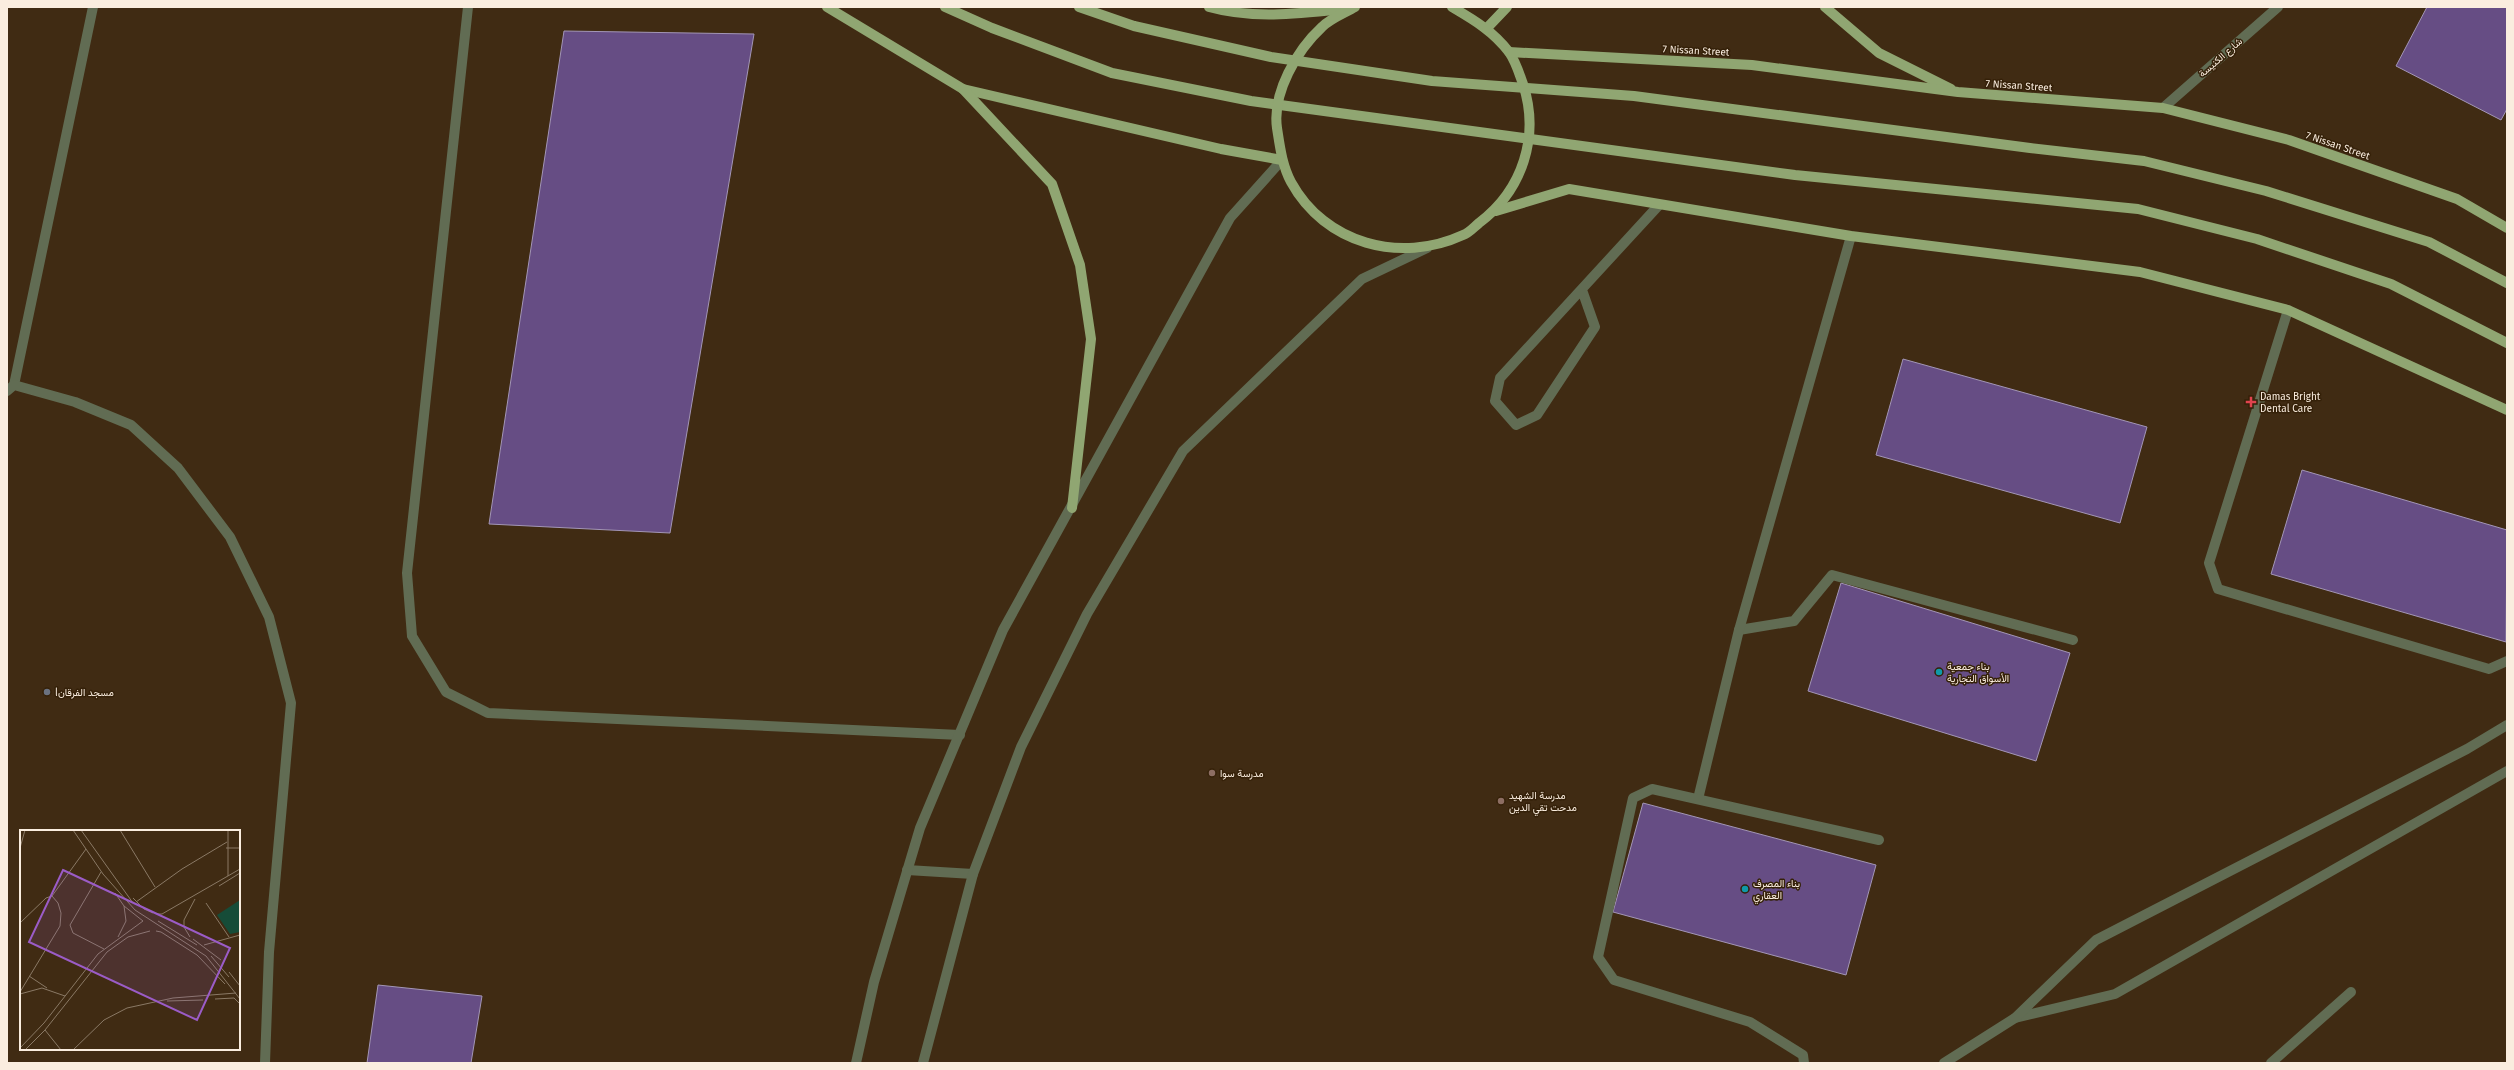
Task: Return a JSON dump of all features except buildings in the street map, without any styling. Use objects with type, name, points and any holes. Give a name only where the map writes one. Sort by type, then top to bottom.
[{"type":"main road","points":[[827,7],[962,89],[1052,184],[1080,265],[1090,339],[1072,508]]},
{"type":"main road","points":[[945,7],[992,28],[1112,73],[1251,101],[1795,175],[2138,209],[2257,239],[2391,284],[2507,343]]},
{"type":"main road","points":[[1078,7],[1134,26],[1271,57],[1425,80],[1634,96],[2030,148],[2144,161],[2266,191],[2429,242],[2507,283]]},
{"type":"main road","points":[[1209,7],[1260,15],[1304,13],[1355,7]]},
{"type":"main road","points":[[1355,7],[1324,26],[1298,53],[1282,87],[1277,123],[1282,160],[1291,182],[1315,215],[1348,238],[1387,249],[1427,248],[1464,235],[1496,211],[1518,179],[1530,142],[1529,104],[1517,67],[1509,52],[1487,28],[1452,7]]},
{"type":"main road","points":[[1487,28],[1507,7]]},
{"type":"main road","points":[[1825,7],[1879,52],[1958,92]]},
{"type":"main road","name":"7 Nissan Street","points":[[1509,52],[1752,65],[1958,92],[2163,108],[2297,143],[2457,199],[2507,228]]},
{"type":"main road","points":[[962,89],[1220,149],[1282,160]]},
{"type":"main road","points":[[1496,211],[1570,189],[1851,236],[2140,272],[2288,310],[2507,410]]},
{"type":"street","points":[[93,7],[11,388],[75,402],[131,425],[178,468],[230,537],[269,617],[291,703],[269,952],[265,1063]]},
{"type":"street","points":[[468,7],[407,573],[412,636],[446,692],[488,713],[960,736]]},
{"type":"street","name":"شارع الكنيسة","points":[[2163,108],[2278,7]]},
{"type":"street","points":[[856,1063],[874,982],[920,828],[960,736],[1003,630],[1072,508],[1230,218],[1282,160]]},
{"type":"street","points":[[1582,290],[1595,327],[1537,415],[1516,425],[1495,401],[1500,378],[1660,205]]},
{"type":"street","points":[[1698,799],[1739,630],[1851,236]]},
{"type":"street","points":[[923,1063],[973,874],[1021,747],[1087,614],[1183,451],[1362,279],[1427,248]]},
{"type":"street","points":[[2288,310],[2208,563],[2218,589],[2489,669],[2507,661]]},
{"type":"street","points":[[1739,630],[1794,621],[1832,575],[2073,640]]},
{"type":"street","points":[[1944,1063],[2015,1018],[2096,940],[2467,749],[2507,725]]},
{"type":"street","points":[[2015,1018],[2114,994],[2507,771]]},
{"type":"street","points":[[1804,1063],[1803,1055],[1750,1022],[1614,980],[1598,957],[1633,798],[1652,789],[1879,840]]},
{"type":"street","points":[[907,870],[973,874]]},
{"type":"street","points":[[2271,1063],[2351,992]]},
{"type":"place","name":"Damas Bright Dental Care","points":[[2251,402]]},
{"type":"place","name":"بناء جمعية الأسواق التجارية","points":[[1939,672]]},
{"type":"place","name":"lمسجد الفرقان","points":[[47,692]]},
{"type":"place","name":"مدرسة سوا","points":[[1212,773]]},
{"type":"place","name":"مدرسة الشهيد مدحت تقي الدين","points":[[1501,801]]},
{"type":"place","name":"بناء المصرف العقاري","points":[[1745,889]]}]
